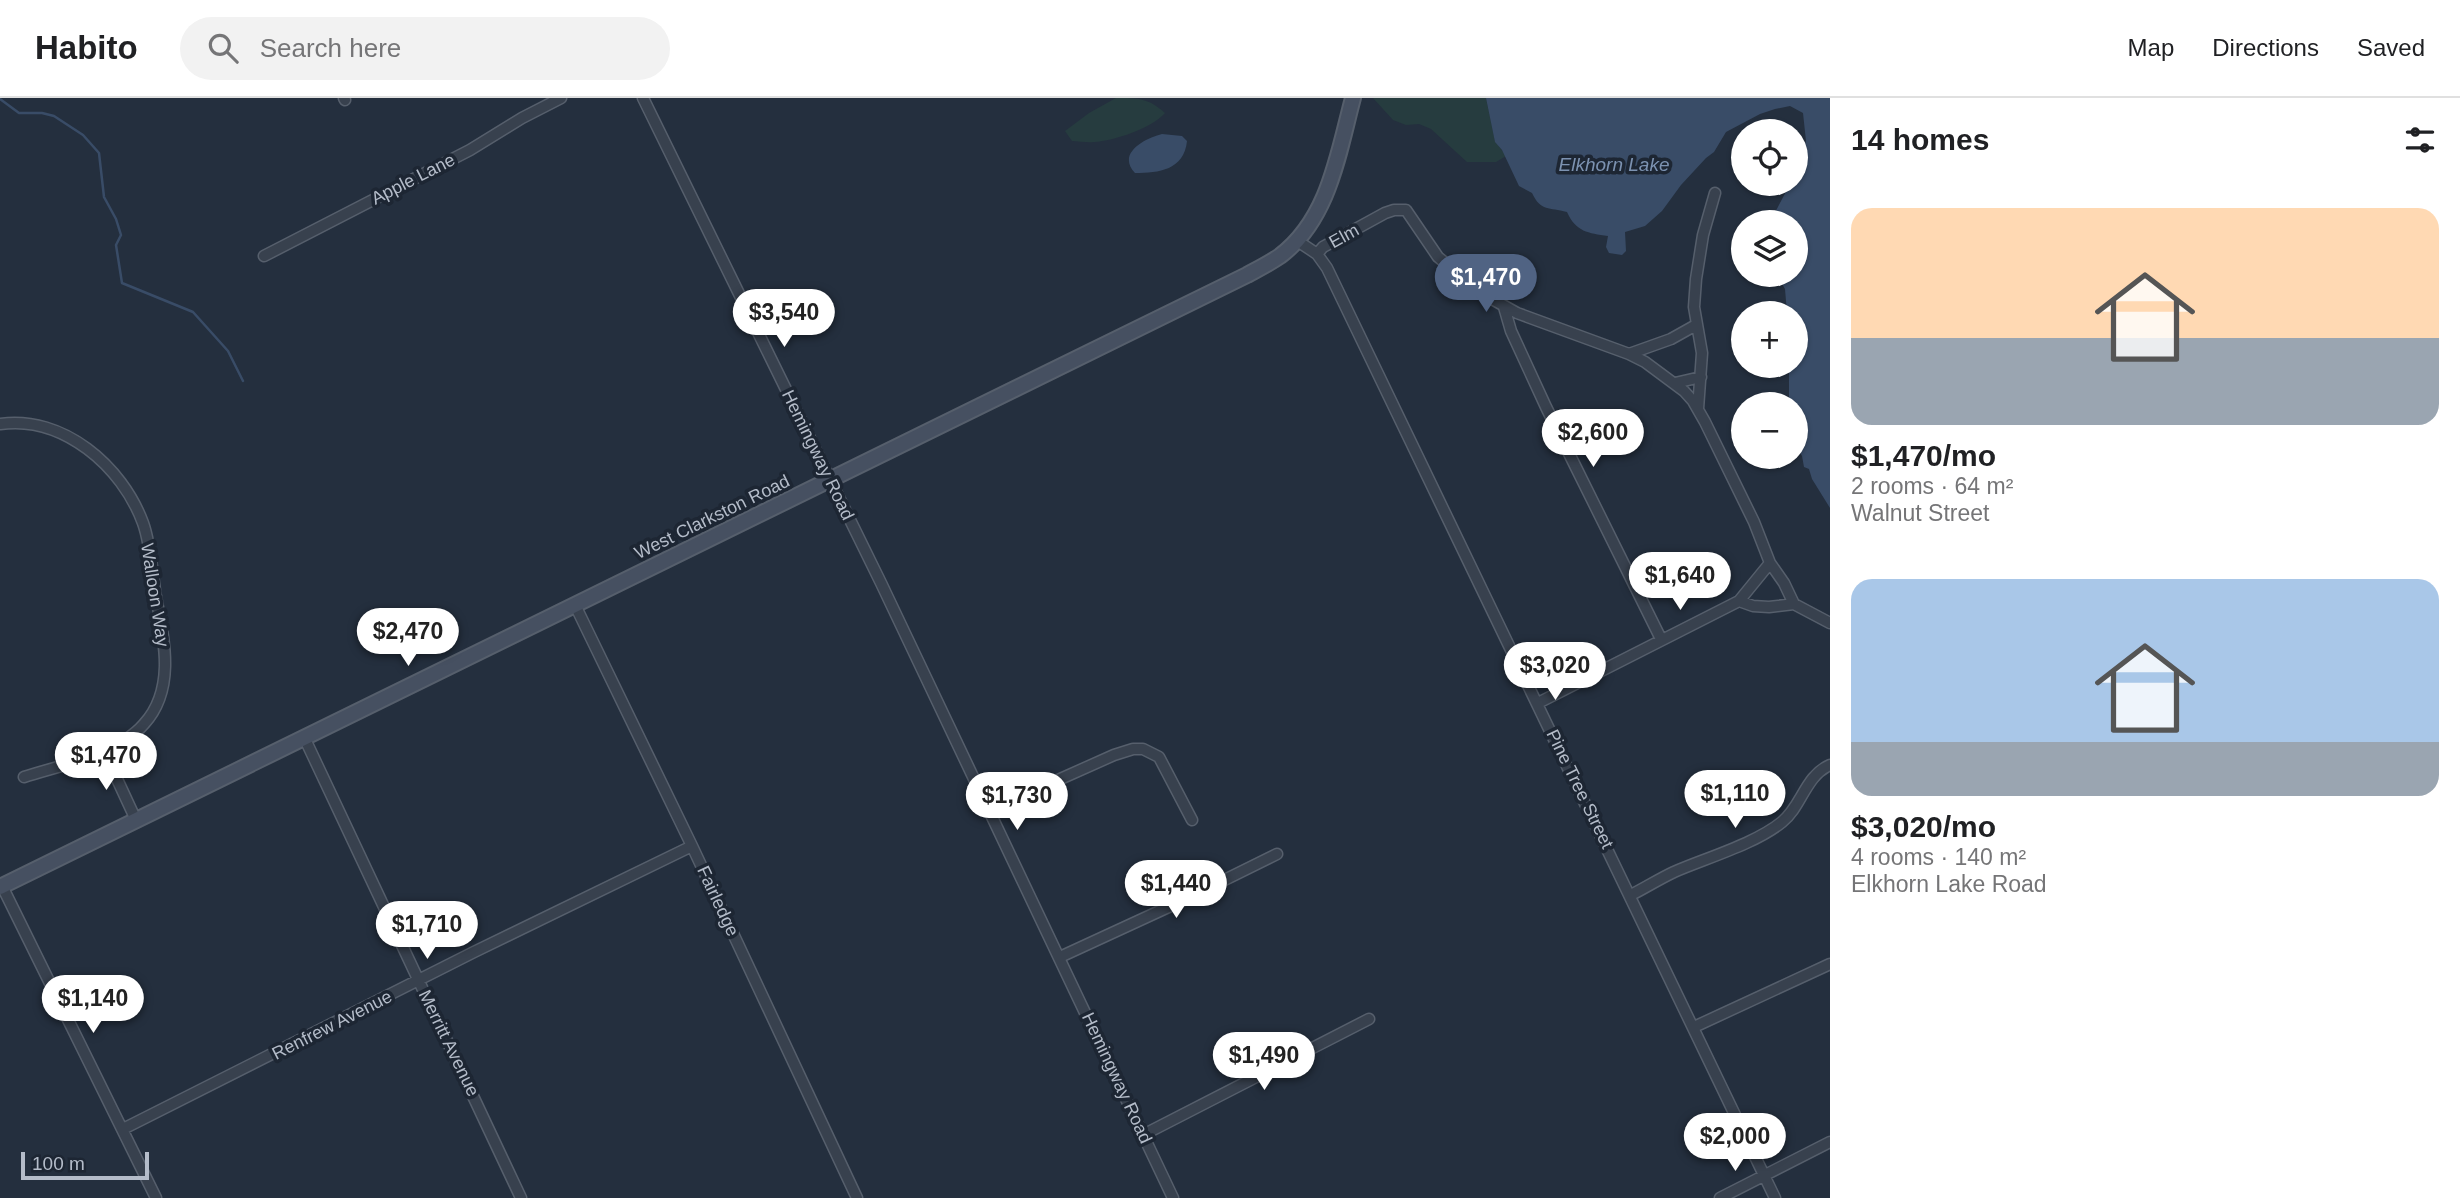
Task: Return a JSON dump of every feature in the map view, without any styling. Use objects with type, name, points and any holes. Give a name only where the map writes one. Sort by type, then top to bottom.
[{"type":"main road","name":"West Clarkston Road","points":[[1,887],[1247,275],[1280,256],[1306,231],[1323,200],[1353,98]]},
{"type":"street","name":"Apple Lane","points":[[264,256],[470,150],[561,98]]},
{"type":"street","name":"Hemingway Road","points":[[643,98],[992,813],[1174,1198]]},
{"type":"street","points":[[1698,410],[1702,353],[1694,307],[1696,279],[1703,235],[1715,193]]},
{"type":"street","name":"Elm","points":[[1317,254],[1323,247],[1372,220],[1394,210],[1406,210],[1438,257],[1483,294],[1504,307]]},
{"type":"street","name":"Pine Tree Street","points":[[1296,240],[1317,254],[1327,268],[1775,1198]]},
{"type":"street","points":[[1504,307],[1629,354],[1645,362],[1689,396],[1750,513],[1770,563],[1794,604]]},
{"type":"street","points":[[1504,307],[1511,331],[1540,394],[1661,639]]},
{"type":"street","points":[[1629,354],[1671,339],[1696,325]]},
{"type":"street","points":[[1675,383],[1702,377]]},
{"type":"street","name":"Walloon Way","points":[[0,424],[25,423],[47,427],[85,447],[107,466],[122,484],[143,524],[164,636],[165,683],[162,696],[145,724],[133,735],[104,751],[24,777]]},
{"type":"street","points":[[1538,703],[1739,601],[1770,563]]},
{"type":"street","points":[[1739,601],[1761,606],[1794,604],[1830,623]]},
{"type":"street","name":"Fairledge","points":[[575,605],[692,846],[857,1198]]},
{"type":"street","name":"Merritt Avenue","points":[[304,737],[521,1198]]},
{"type":"street","points":[[992,813],[1104,760],[1143,748],[1159,757],[1192,820]]},
{"type":"street","points":[[104,751],[136,820]]},
{"type":"street","points":[[1631,895],[1670,874],[1767,833],[1782,823],[1815,776],[1830,765]]},
{"type":"street","name":"Renfrew Avenue","points":[[123,1129],[692,846]]},
{"type":"street","points":[[1060,957],[1278,854]]},
{"type":"street","points":[[1,887],[156,1198]]},
{"type":"street","points":[[1694,1027],[1830,964]]},
{"type":"street","points":[[1143,1135],[1369,1019]]},
{"type":"street","points":[[1720,1198],[1830,1142]]},
{"type":"green space","points":[[1116,98],[1143,100],[1165,113],[1142,129],[1122,136],[1094,142],[1072,141],[1065,131]]},
{"type":"green space","points":[[1373,98],[1486,98],[1495,141],[1506,156],[1496,162],[1467,162],[1431,129],[1393,120]]},
{"type":"water","name":"Elkhorn Lake","points":[[1486,98],[1830,98],[1830,508],[1808,469],[1808,392],[1789,392],[1789,378],[1808,378],[1808,301],[1786,301],[1784,287],[1808,287],[1808,210],[1776,210],[1784,196],[1808,196],[1808,119],[1804,119],[1803,113],[1790,106],[1751,119],[1731,119],[1731,129],[1726,132],[1714,152],[1681,185],[1662,211],[1645,226],[1625,232],[1626,251],[1622,255],[1609,253],[1606,247],[1608,236],[1579,228],[1567,212],[1542,206],[1532,193],[1519,186],[1502,150],[1495,142]]},
{"type":"water","points":[[1162,134],[1182,136],[1187,141],[1181,158],[1176,164],[1161,171],[1135,173],[1130,166],[1131,153],[1141,143]]},
{"type":"waterway","points":[[0,99],[19,113],[54,116],[83,135],[99,153],[104,197],[121,235],[116,245],[122,283],[193,312],[228,351],[243,381]]}]
